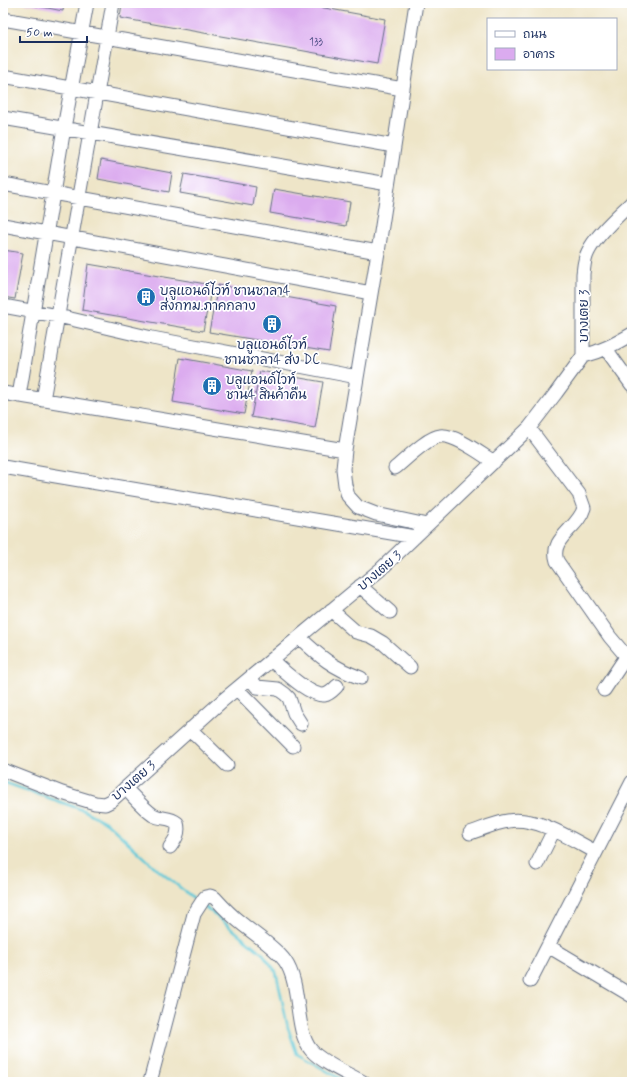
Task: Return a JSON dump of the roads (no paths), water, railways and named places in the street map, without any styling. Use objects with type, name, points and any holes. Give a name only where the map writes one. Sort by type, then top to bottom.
[{"type":"street","points":[[19,396],[64,128],[87,3]]},
{"type":"street","points":[[43,400],[113,3]]},
{"type":"street","points":[[413,3],[403,89],[343,469],[348,496],[358,507],[376,514],[428,526]]},
{"type":"street","points":[[3,19],[403,89]]},
{"type":"street","points":[[3,76],[394,146]]},
{"type":"street","points":[[3,118],[388,184]]},
{"type":"street","points":[[3,184],[378,252]]},
{"type":"street","name":"บางเตย 3","points":[[3,770],[62,793],[95,803],[105,804],[236,689],[360,586],[415,538],[529,428],[556,394],[583,356],[584,262],[594,242],[632,202]]},
{"type":"street","points":[[3,224],[371,293]]},
{"type":"street","points":[[3,306],[58,316],[152,338],[357,377]]},
{"type":"street","points":[[583,356],[606,349],[632,334]]},
{"type":"street","points":[[606,349],[632,385]]},
{"type":"street","points":[[3,393],[345,450]]},
{"type":"street","points":[[529,428],[578,494],[584,508],[580,519],[557,544],[557,561],[629,660],[604,690]]},
{"type":"street","points":[[395,468],[427,441],[439,436],[452,437],[494,462]]},
{"type":"street","points":[[3,466],[415,538]]},
{"type":"street","points":[[360,586],[390,612]]},
{"type":"street","points":[[331,610],[356,632],[371,636],[383,643],[410,666]]},
{"type":"street","points":[[299,637],[331,664],[344,672],[361,678]]},
{"type":"street","points":[[271,660],[308,690],[325,695],[330,693],[337,686]]},
{"type":"street","points":[[250,678],[257,687],[278,689],[290,698],[294,713],[301,724]]},
{"type":"street","points":[[236,689],[293,746]]},
{"type":"street","points":[[190,729],[227,765]]},
{"type":"street","points":[[530,981],[632,782]]},
{"type":"street","points":[[125,788],[154,815],[160,818],[167,818],[177,824],[179,829],[170,847]]},
{"type":"street","points":[[470,833],[508,821],[522,821],[554,830],[596,852]]},
{"type":"street","points":[[537,864],[554,830]]},
{"type":"street","points":[[150,1082],[190,926],[197,908],[205,897],[210,896],[215,898],[240,923],[284,960],[290,971],[295,988],[302,1028],[307,1044],[318,1057],[362,1082]]},
{"type":"street","points":[[548,946],[632,996]]},
{"type":"waterway","points":[[3,782],[83,810],[107,823],[158,870],[197,901]]},
{"type":"waterway","points":[[204,906],[263,954],[276,972],[288,1028],[297,1054],[346,1082]]},
{"type":"place","name":"บลูแอนด์ไวท์ ชานชาลา4 ส่งกทม.ภาคกลาง","points":[[146,297]]},
{"type":"place","name":"บลูแอนด์ไวท์ ชานชาลา4 ส่ง DC","points":[[272,324]]},
{"type":"place","name":"บลูแอนด์ไวท์ ชาน4 สินค้าคืน","points":[[212,386]]}]
